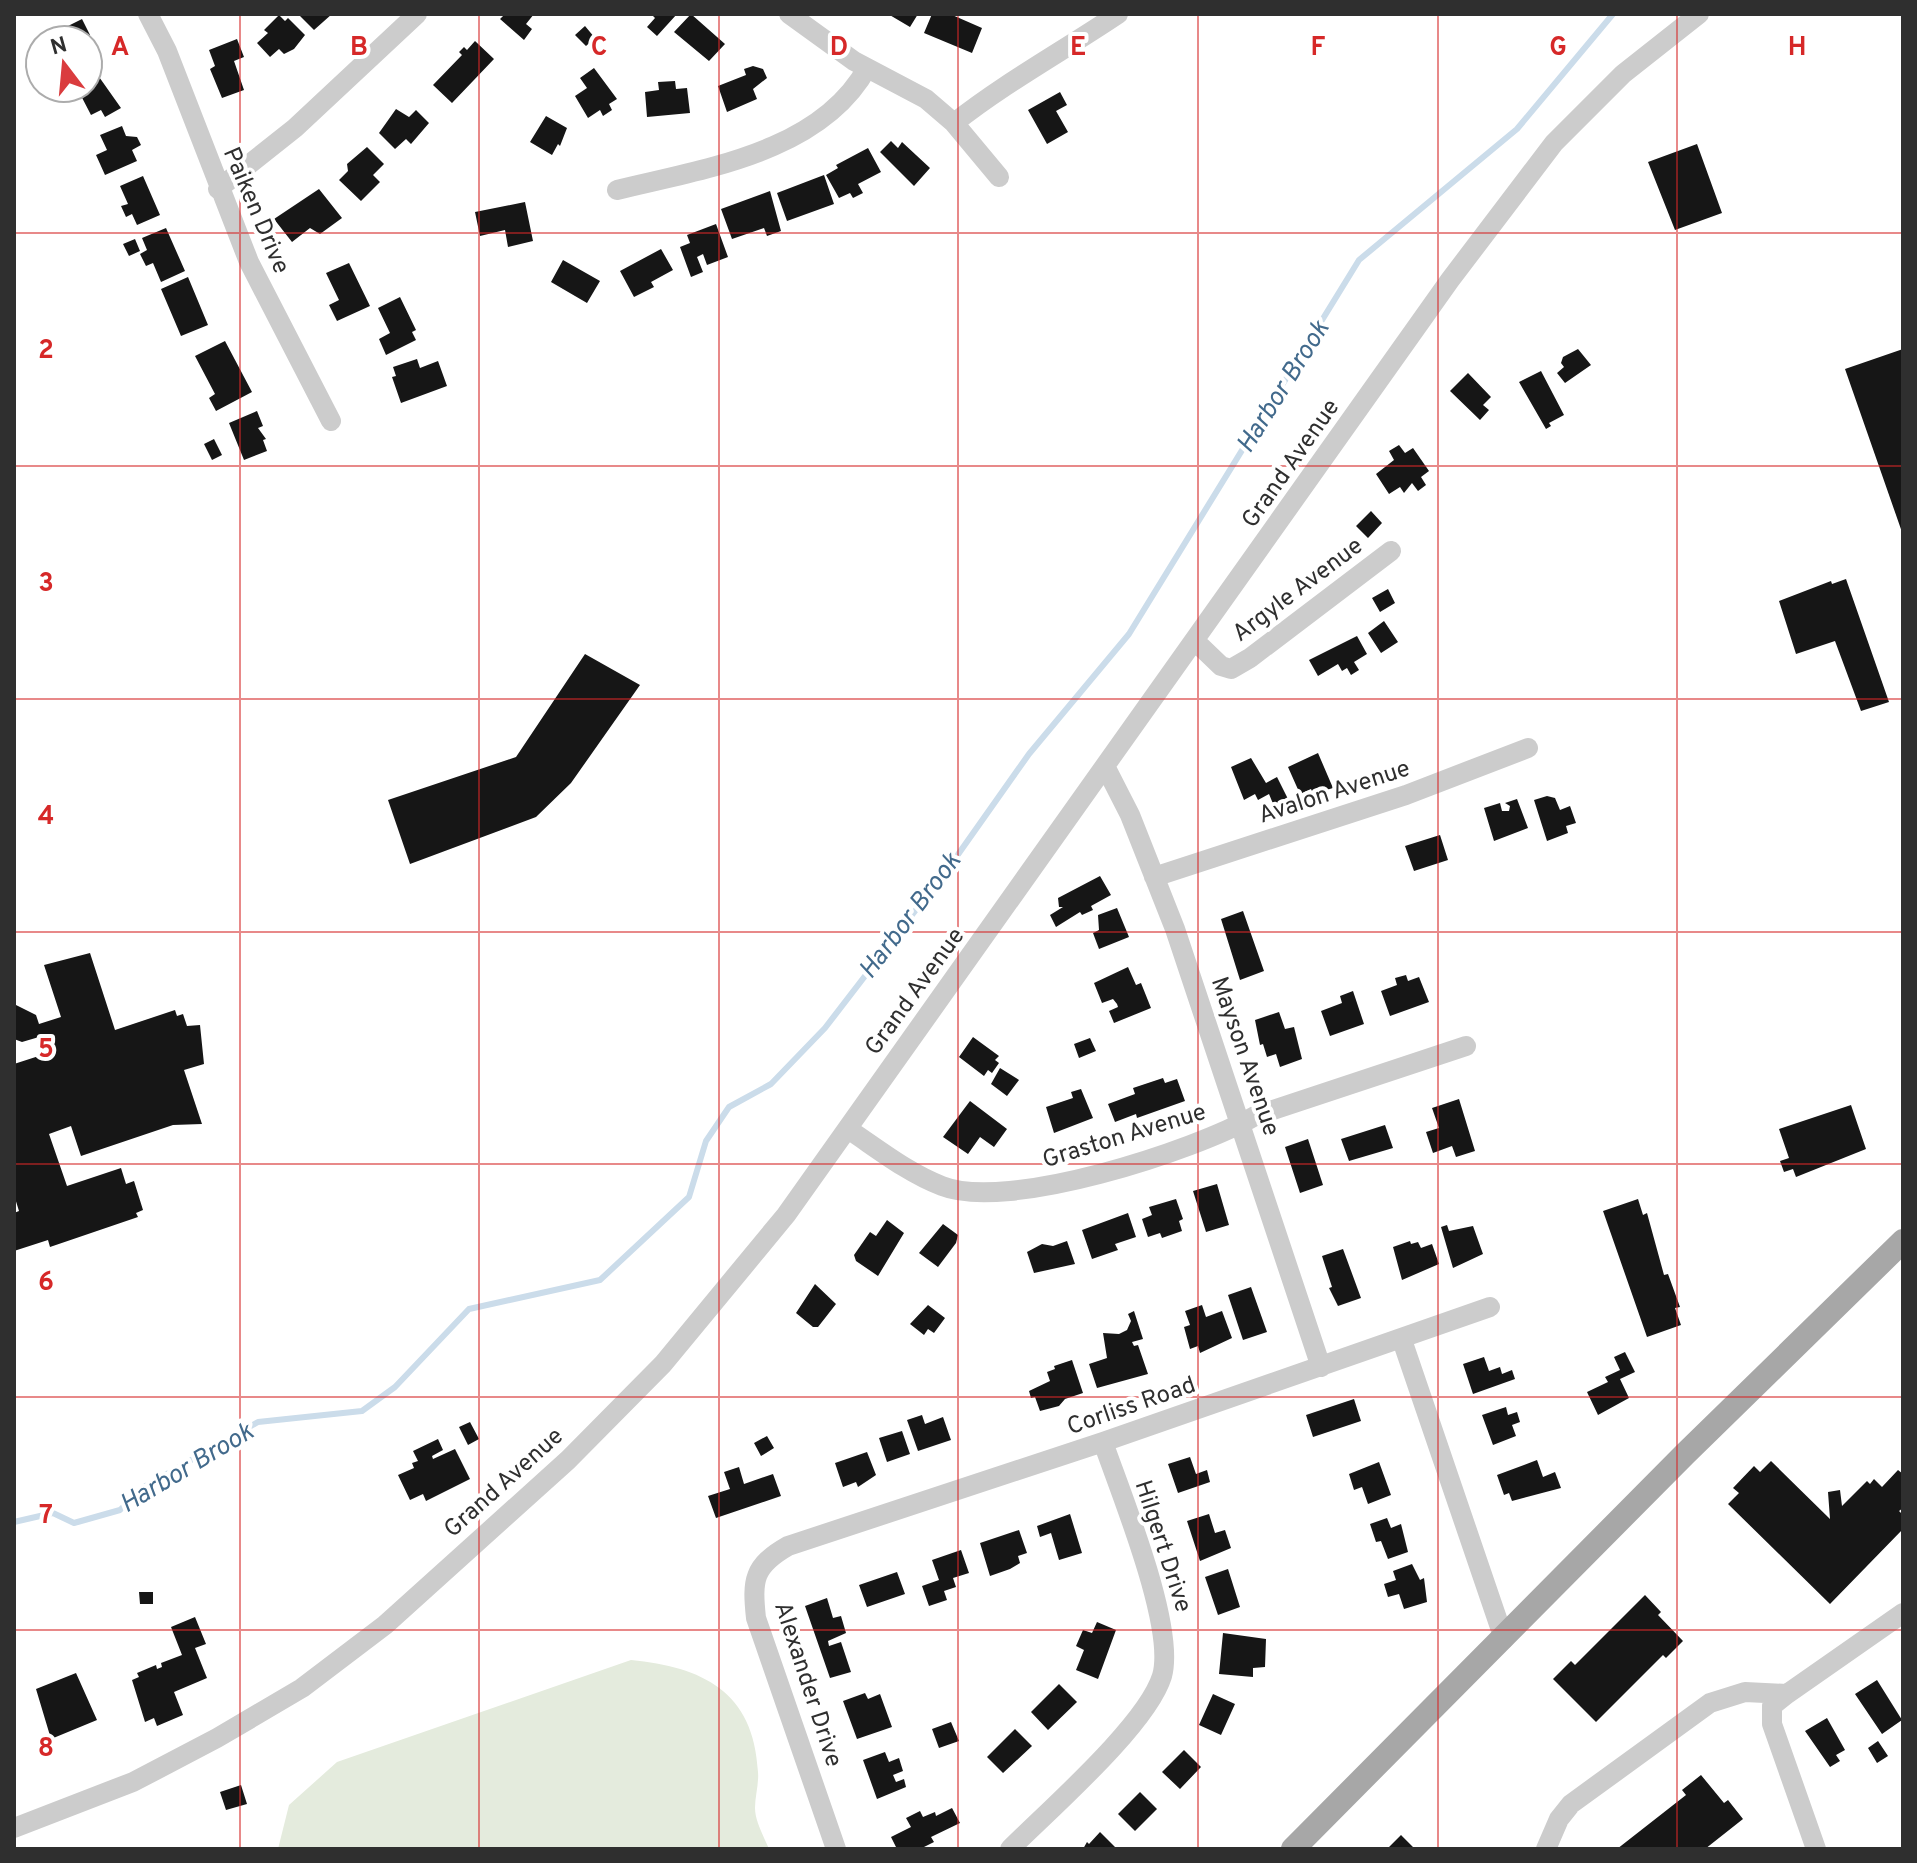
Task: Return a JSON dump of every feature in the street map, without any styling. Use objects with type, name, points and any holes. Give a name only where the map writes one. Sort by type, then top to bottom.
[{"type":"main road","points":[[1293,1849],[1685,1454],[1903,1241]]},
{"type":"street","name":"Paiken Drive","points":[[148,14],[167,51],[218,189],[267,298],[331,421]]},
{"type":"street","points":[[218,189],[295,128],[417,14]]},
{"type":"street","points":[[789,14],[867,68],[926,99],[954,123],[999,177]]},
{"type":"street","points":[[954,123],[1001,85],[1060,53],[1118,14]]},
{"type":"street","name":"Grand Avenue","points":[[14,1828],[133,1782],[302,1688],[385,1625],[568,1460],[663,1364],[777,1227],[1196,642],[1450,280],[1554,143],[1623,74],[1699,14]]},
{"type":"street","points":[[617,190],[744,158],[786,139],[823,117],[857,86],[867,68]]},
{"type":"street","name":"Argyle Avenue","points":[[1196,642],[1221,666],[1231,669],[1391,551]]},
{"type":"street","name":"Avalon Avenue","points":[[1154,877],[1406,795],[1528,748]]},
{"type":"street","name":"Mayson Avenue","points":[[1106,768],[1154,877],[1242,1124],[1321,1367]]},
{"type":"street","name":"Graston Avenue","points":[[848,1129],[910,1170],[944,1187],[982,1195],[1034,1190],[1173,1151],[1466,1046]]},
{"type":"street","name":"Corliss Road","points":[[788,1546],[1103,1442],[1490,1307]]},
{"type":"street","points":[[1402,1340],[1504,1639]]},
{"type":"street","name":"Hilgert Drive","points":[[1010,1849],[1146,1709],[1162,1675],[1163,1624],[1103,1442]]},
{"type":"street","name":"Alexander Drive","points":[[788,1546],[769,1557],[757,1573],[752,1588],[756,1618],[836,1849]]},
{"type":"street","points":[[1816,1849],[1772,1724],[1772,1706],[1903,1613]]},
{"type":"street","points":[[1546,1849],[1559,1819],[1571,1804],[1710,1703],[1745,1692],[1787,1694]]},
{"type":"shaded area","points":[[631,1660],[680,1669],[701,1677],[720,1688],[735,1703],[746,1721],[754,1744],[758,1776],[755,1813],[769,1849],[278,1849],[289,1805],[337,1762]]},
{"type":"building","points":[[298,14],[332,14],[314,30]]},
{"type":"building","points":[[505,14],[534,14],[526,24],[532,29],[524,40],[500,19]]},
{"type":"building","points":[[651,14],[677,14],[657,36],[647,27],[655,18]]},
{"type":"building","points":[[691,14],[725,44],[709,61],[674,32]]},
{"type":"building","points":[[888,14],[918,14],[910,27]]},
{"type":"building","points":[[932,14],[950,14],[982,28],[972,53],[924,33]]},
{"type":"building","points":[[279,15],[285,21],[288,18],[305,35],[294,49],[284,54],[279,49],[270,57],[257,43],[268,33],[264,30]]},
{"type":"building","points":[[585,26],[595,38],[586,46],[575,35]]},
{"type":"building","points":[[237,39],[244,57],[234,61],[244,90],[222,98],[210,69],[215,66],[209,50]]},
{"type":"building","points":[[475,41],[494,59],[452,103],[433,85],[462,55],[459,52],[464,47],[467,50]]},
{"type":"building","points":[[753,66],[763,69],[767,78],[753,89],[757,99],[727,112],[718,86],[746,75],[744,69]]},
{"type":"building","points":[[594,68],[617,99],[609,104],[612,110],[603,116],[600,110],[588,118],[575,96],[587,88],[580,78]]},
{"type":"building","points":[[675,81],[676,89],[687,88],[690,113],[647,117],[645,92],[659,90],[658,82]]},
{"type":"building","points":[[104,84],[121,108],[105,117],[101,110],[91,115],[85,104],[104,104]]},
{"type":"building","points":[[1060,92],[1067,105],[1056,111],[1068,132],[1047,144],[1028,110]]},
{"type":"building","points":[[396,109],[409,117],[416,110],[429,123],[411,144],[406,139],[395,149],[379,133]]},
{"type":"building","points":[[546,116],[567,128],[560,146],[558,144],[552,155],[530,142]]},
{"type":"building","points":[[122,126],[126,136],[137,137],[141,145],[132,150],[137,161],[105,175],[96,155],[107,150],[100,135]]},
{"type":"building","points":[[891,141],[898,148],[902,142],[930,168],[914,186],[880,152]]},
{"type":"building","points":[[1697,144],[1722,213],[1675,230],[1648,162]]},
{"type":"building","points":[[367,147],[384,164],[373,175],[380,182],[361,201],[339,180],[348,171],[347,164]]},
{"type":"building","points":[[868,148],[881,172],[858,184],[863,193],[853,198],[850,193],[839,198],[826,175],[838,168],[836,165]]},
{"type":"building","points":[[824,175],[834,204],[787,221],[777,193]]},
{"type":"building","points":[[143,176],[160,215],[137,225],[132,214],[126,217],[121,206],[128,204],[120,186]]},
{"type":"building","points":[[319,189],[342,218],[320,234],[310,228],[292,242],[274,219]]},
{"type":"building","points":[[770,191],[781,231],[767,236],[764,228],[732,239],[721,209]]},
{"type":"building","points":[[525,202],[533,241],[508,247],[505,230],[480,236],[475,212]]},
{"type":"building","points":[[716,224],[728,257],[707,265],[703,254],[697,257],[703,272],[691,277],[680,247],[690,243],[687,235]]},
{"type":"building","points":[[166,228],[185,271],[161,282],[153,263],[146,266],[140,254],[147,250],[142,238]]},
{"type":"building","points":[[135,239],[140,251],[129,256],[123,244]]},
{"type":"building","points":[[661,249],[673,270],[651,282],[654,287],[634,297],[620,271]]},
{"type":"building","points":[[563,260],[600,281],[587,303],[551,282]]},
{"type":"building","points":[[349,263],[370,306],[337,321],[329,305],[339,300],[326,273]]},
{"type":"building","points":[[188,277],[208,325],[181,336],[161,289]]},
{"type":"building","points":[[400,297],[416,330],[412,332],[416,340],[386,355],[379,339],[390,333],[378,308]]},
{"type":"building","points":[[225,341],[252,392],[216,411],[209,398],[215,394],[195,356]]},
{"type":"building","points":[[1578,349],[1591,365],[1565,383],[1557,373],[1564,367],[1561,363],[1563,357]]},
{"type":"building","points":[[1903,349],[1903,535],[1845,369]]},
{"type":"building","points":[[417,359],[420,368],[438,361],[447,386],[401,403],[392,377],[396,376],[393,367]]},
{"type":"building","points":[[1541,371],[1564,415],[1549,423],[1551,426],[1546,429],[1519,382]]},
{"type":"building","points":[[1468,373],[1491,397],[1483,405],[1489,410],[1480,420],[1450,391]]},
{"type":"building","points":[[257,411],[263,426],[258,428],[266,439],[263,440],[267,451],[244,460],[229,423]]},
{"type":"building","points":[[214,439],[222,455],[212,460],[204,444]]},
{"type":"building","points":[[1399,445],[1405,453],[1413,448],[1429,471],[1421,477],[1426,485],[1418,491],[1412,483],[1404,493],[1400,487],[1389,494],[1376,474],[1394,460],[1389,451]]},
{"type":"building","points":[[1371,511],[1382,523],[1368,538],[1356,526]]},
{"type":"building","points":[[1846,579],[1889,702],[1861,711],[1835,641],[1796,654],[1779,601],[1831,581],[1832,584]]},
{"type":"building","points":[[1388,589],[1395,603],[1380,612],[1372,598]]},
{"type":"building","points":[[1384,621],[1398,642],[1381,653],[1368,633]]},
{"type":"building","points":[[1357,636],[1367,654],[1354,662],[1359,670],[1351,675],[1347,668],[1342,671],[1338,664],[1318,676],[1309,660]]},
{"type":"building","points":[[585,654],[640,685],[571,783],[536,817],[410,864],[388,800],[516,757]]},
{"type":"building","points":[[1318,753],[1333,788],[1313,794],[1311,789],[1300,794],[1288,767]]},
{"type":"building","points":[[1251,758],[1266,783],[1277,777],[1288,799],[1274,806],[1269,794],[1258,800],[1255,794],[1244,800],[1231,767]]},
{"type":"building","points":[[1547,796],[1555,798],[1560,810],[1570,806],[1576,823],[1566,826],[1568,833],[1547,841],[1534,800]]},
{"type":"building","points":[[1517,799],[1528,828],[1494,841],[1484,808],[1500,803],[1502,811],[1509,811],[1510,806],[1505,803]]},
{"type":"building","points":[[1440,835],[1448,860],[1414,871],[1405,846]]},
{"type":"building","points":[[1100,876],[1111,895],[1091,906],[1093,910],[1082,915],[1080,912],[1056,927],[1050,915],[1063,907],[1059,907],[1058,898]]},
{"type":"building","points":[[1117,908],[1129,937],[1099,949],[1093,933],[1099,930],[1098,915]]},
{"type":"building","points":[[1243,911],[1264,971],[1240,980],[1221,919]]},
{"type":"building","points":[[90,953],[115,1030],[175,1010],[177,1016],[183,1014],[187,1026],[200,1025],[204,1064],[184,1070],[202,1124],[173,1125],[81,1156],[71,1126],[49,1134],[67,1186],[121,1168],[126,1184],[134,1181],[143,1210],[136,1213],[138,1217],[50,1247],[48,1240],[14,1251],[14,1213],[19,1211],[14,1195],[14,1064],[45,1054],[39,1037],[22,1042],[14,1039],[14,1004],[36,1015],[39,1024],[61,1017],[44,965]]},
{"type":"building","points":[[1128,967],[1136,985],[1141,983],[1151,1008],[1114,1023],[1109,1011],[1118,1007],[1117,1004],[1113,999],[1102,1003],[1094,983]]},
{"type":"building","points":[[1406,975],[1408,981],[1419,977],[1429,1002],[1390,1016],[1381,991],[1397,985],[1395,978]]},
{"type":"building","points":[[1353,991],[1364,1024],[1330,1036],[1321,1011],[1342,1003],[1340,996]]},
{"type":"building","points":[[1279,1012],[1285,1029],[1294,1027],[1302,1059],[1280,1067],[1276,1054],[1267,1057],[1263,1044],[1260,1045],[1255,1020]]},
{"type":"building","points":[[973,1037],[999,1056],[995,1060],[999,1063],[992,1073],[988,1070],[984,1076],[959,1057]]},
{"type":"building","points":[[1090,1038],[1096,1051],[1079,1058],[1074,1044]]},
{"type":"building","points":[[1000,1068],[1019,1080],[1007,1096],[991,1084]]},
{"type":"building","points":[[1163,1078],[1165,1083],[1177,1079],[1185,1101],[1137,1118],[1136,1114],[1115,1122],[1108,1104],[1135,1094],[1133,1088]]},
{"type":"building","points":[[1081,1089],[1093,1118],[1054,1133],[1046,1107],[1073,1098],[1071,1092]]},
{"type":"building","points":[[1459,1099],[1475,1151],[1456,1157],[1452,1146],[1433,1153],[1426,1132],[1439,1128],[1432,1108]]},
{"type":"building","points":[[970,1101],[1007,1129],[994,1147],[980,1137],[968,1154],[943,1137]]},
{"type":"building","points":[[1851,1105],[1866,1149],[1796,1177],[1793,1169],[1784,1172],[1780,1161],[1789,1158],[1779,1129]]},
{"type":"building","points":[[1385,1125],[1393,1148],[1349,1161],[1341,1139]]},
{"type":"building","points":[[1308,1139],[1323,1185],[1300,1193],[1285,1147]]},
{"type":"building","points":[[1217,1184],[1229,1225],[1206,1232],[1193,1191]]},
{"type":"building","points":[[1176,1199],[1183,1219],[1179,1221],[1182,1231],[1162,1238],[1160,1233],[1148,1237],[1142,1219],[1152,1215],[1149,1207]]},
{"type":"building","points":[[1638,1199],[1643,1215],[1647,1213],[1664,1275],[1668,1274],[1680,1307],[1675,1308],[1681,1325],[1647,1337],[1603,1211]]},
{"type":"building","points":[[1128,1213],[1136,1237],[1115,1244],[1118,1250],[1092,1259],[1082,1230]]},
{"type":"building","points":[[887,1220],[904,1233],[878,1276],[856,1261],[854,1255],[870,1232],[876,1236]]},
{"type":"building","points":[[943,1224],[958,1235],[956,1243],[938,1267],[919,1253]]},
{"type":"building","points":[[1447,1225],[1449,1231],[1473,1226],[1483,1254],[1453,1268],[1441,1227]]},
{"type":"building","points":[[1067,1241],[1075,1264],[1034,1273],[1027,1252],[1042,1244],[1053,1246]]},
{"type":"building","points":[[1410,1241],[1411,1244],[1418,1242],[1421,1248],[1432,1244],[1439,1264],[1402,1280],[1393,1247]]},
{"type":"building","points":[[1343,1249],[1361,1298],[1338,1306],[1329,1288],[1332,1287],[1322,1256]]},
{"type":"building","points":[[815,1284],[836,1304],[818,1327],[813,1327],[796,1313]]},
{"type":"building","points":[[1251,1287],[1267,1332],[1243,1340],[1228,1295]]},
{"type":"building","points":[[928,1305],[945,1318],[934,1333],[928,1329],[924,1335],[910,1324]]},
{"type":"building","points":[[1202,1305],[1206,1317],[1222,1311],[1232,1338],[1200,1353],[1198,1346],[1190,1349],[1184,1327],[1190,1325],[1185,1311]]},
{"type":"building","points":[[1134,1311],[1143,1339],[1132,1342],[1134,1346],[1138,1345],[1148,1374],[1097,1388],[1089,1364],[1107,1358],[1103,1333],[1119,1334],[1127,1330],[1131,1321],[1128,1314]]},
{"type":"building","points":[[1625,1352],[1635,1372],[1620,1379],[1629,1398],[1598,1415],[1587,1392],[1608,1382],[1605,1377],[1620,1370],[1614,1357]]},
{"type":"building","points":[[1484,1357],[1489,1371],[1500,1367],[1502,1374],[1512,1370],[1515,1379],[1473,1394],[1463,1364]]},
{"type":"building","points":[[1072,1360],[1083,1393],[1065,1399],[1059,1406],[1040,1411],[1029,1391],[1050,1381],[1047,1372],[1055,1369],[1054,1366]]},
{"type":"building","points":[[1354,1399],[1361,1421],[1313,1437],[1306,1415]]},
{"type":"building","points":[[1506,1407],[1508,1415],[1517,1412],[1520,1422],[1512,1425],[1516,1436],[1493,1445],[1482,1415]]},
{"type":"building","points":[[922,1415],[925,1424],[943,1417],[951,1440],[918,1451],[907,1420]]},
{"type":"building","points":[[470,1422],[479,1439],[468,1445],[459,1427]]},
{"type":"building","points":[[902,1431],[910,1454],[887,1462],[879,1438]]},
{"type":"building","points":[[767,1436],[774,1448],[761,1456],[754,1443]]},
{"type":"building","points":[[438,1439],[443,1450],[432,1456],[433,1459],[455,1449],[470,1479],[426,1501],[423,1494],[410,1500],[398,1475],[414,1468],[412,1463],[418,1461],[413,1451]]},
{"type":"building","points":[[867,1452],[876,1475],[858,1487],[856,1482],[843,1487],[835,1463]]},
{"type":"building","points":[[1190,1457],[1196,1474],[1207,1470],[1210,1482],[1178,1493],[1168,1464]]},
{"type":"building","points":[[1537,1460],[1543,1477],[1555,1472],[1561,1488],[1512,1501],[1509,1493],[1504,1495],[1497,1475]]},
{"type":"building","points":[[1771,1461],[1830,1519],[1828,1492],[1840,1490],[1842,1506],[1867,1481],[1870,1484],[1874,1479],[1882,1487],[1898,1470],[1903,1474],[1903,1508],[1899,1511],[1903,1515],[1903,1529],[1830,1604],[1728,1504],[1739,1493],[1733,1488],[1754,1466],[1760,1472]]},
{"type":"building","points":[[1379,1462],[1391,1495],[1368,1504],[1362,1487],[1354,1490],[1349,1474]]},
{"type":"building","points":[[739,1467],[744,1484],[773,1474],[781,1496],[716,1518],[708,1496],[730,1489],[724,1472]]},
{"type":"building","points":[[1070,1514],[1082,1553],[1059,1560],[1051,1533],[1040,1537],[1037,1526]]},
{"type":"building","points":[[1209,1514],[1215,1533],[1225,1530],[1231,1548],[1200,1561],[1187,1521]]},
{"type":"building","points":[[1387,1518],[1391,1528],[1401,1524],[1408,1552],[1388,1559],[1381,1541],[1376,1542],[1370,1524]]},
{"type":"building","points":[[1019,1530],[1027,1553],[1018,1556],[1020,1563],[990,1576],[980,1543]]},
{"type":"building","points":[[961,1550],[969,1573],[953,1578],[956,1587],[944,1591],[947,1600],[929,1606],[922,1586],[939,1580],[932,1560]]},
{"type":"building","points":[[1412,1564],[1420,1580],[1424,1578],[1427,1602],[1404,1609],[1399,1594],[1388,1597],[1384,1584],[1396,1580],[1393,1571]]},
{"type":"building","points":[[1228,1569],[1240,1607],[1218,1615],[1205,1577]]},
{"type":"building","points":[[897,1572],[905,1594],[867,1607],[859,1585]]},
{"type":"building","points":[[139,1592],[153,1592],[153,1604],[140,1604]]},
{"type":"building","points":[[1645,1595],[1661,1612],[1658,1615],[1683,1641],[1666,1658],[1663,1655],[1596,1722],[1553,1679],[1571,1661],[1575,1665]]},
{"type":"building","points":[[827,1598],[833,1618],[841,1616],[846,1633],[828,1641],[829,1646],[841,1642],[851,1672],[830,1678],[805,1606]]},
{"type":"building","points":[[195,1617],[206,1644],[195,1648],[207,1678],[174,1692],[183,1715],[157,1726],[154,1718],[145,1722],[132,1680],[139,1677],[137,1673],[156,1665],[157,1669],[162,1667],[161,1663],[182,1655],[171,1627]]},
{"type":"building","points":[[1097,1622],[1116,1630],[1098,1679],[1076,1670],[1084,1650],[1076,1646],[1083,1630],[1092,1633]]},
{"type":"building","points":[[1223,1633],[1266,1639],[1265,1667],[1253,1668],[1253,1677],[1219,1674]]},
{"type":"building","points":[[76,1673],[97,1720],[51,1739],[36,1689]]},
{"type":"building","points":[[1877,1680],[1902,1720],[1882,1734],[1855,1694]]},
{"type":"building","points":[[1059,1684],[1077,1702],[1048,1730],[1031,1712]]},
{"type":"building","points":[[865,1693],[868,1699],[880,1694],[892,1727],[857,1739],[843,1701]]},
{"type":"building","points":[[1213,1694],[1235,1704],[1221,1735],[1199,1725]]},
{"type":"building","points":[[1827,1718],[1845,1750],[1836,1755],[1840,1761],[1830,1767],[1805,1731]]},
{"type":"building","points":[[951,1722],[959,1741],[939,1748],[932,1729]]},
{"type":"building","points":[[1015,1729],[1032,1746],[1003,1773],[987,1757]]},
{"type":"building","points":[[1878,1741],[1888,1756],[1877,1763],[1868,1748]]},
{"type":"building","points":[[1184,1750],[1201,1767],[1180,1789],[1162,1772]]},
{"type":"building","points":[[885,1752],[889,1762],[899,1758],[903,1771],[893,1775],[896,1782],[904,1779],[906,1787],[877,1799],[863,1760]]},
{"type":"building","points":[[1701,1775],[1724,1803],[1728,1800],[1743,1819],[1705,1849],[1617,1849],[1686,1795],[1682,1790]]},
{"type":"building","points":[[241,1785],[247,1804],[226,1810],[220,1792]]},
{"type":"building","points":[[1140,1792],[1157,1809],[1135,1831],[1118,1814]]},
{"type":"building","points":[[952,1808],[960,1823],[931,1837],[934,1842],[920,1849],[897,1849],[891,1837],[911,1827],[906,1818],[920,1811],[923,1817],[935,1812],[936,1816]]},
{"type":"building","points":[[1100,1832],[1117,1849],[1083,1849],[1087,1842],[1089,1844]]},
{"type":"building","points":[[1401,1835],[1415,1849],[1387,1849]]},
{"type":"waterway","name":"Harbor Brook","points":[[14,1522],[53,1513],[74,1523],[120,1510],[142,1488],[258,1422],[362,1411],[395,1387],[469,1309],[600,1280],[689,1197],[706,1141],[729,1107],[771,1084],[825,1028],[952,863],[1029,754],[1129,634],[1359,260],[1517,129],[1613,14]]}]
